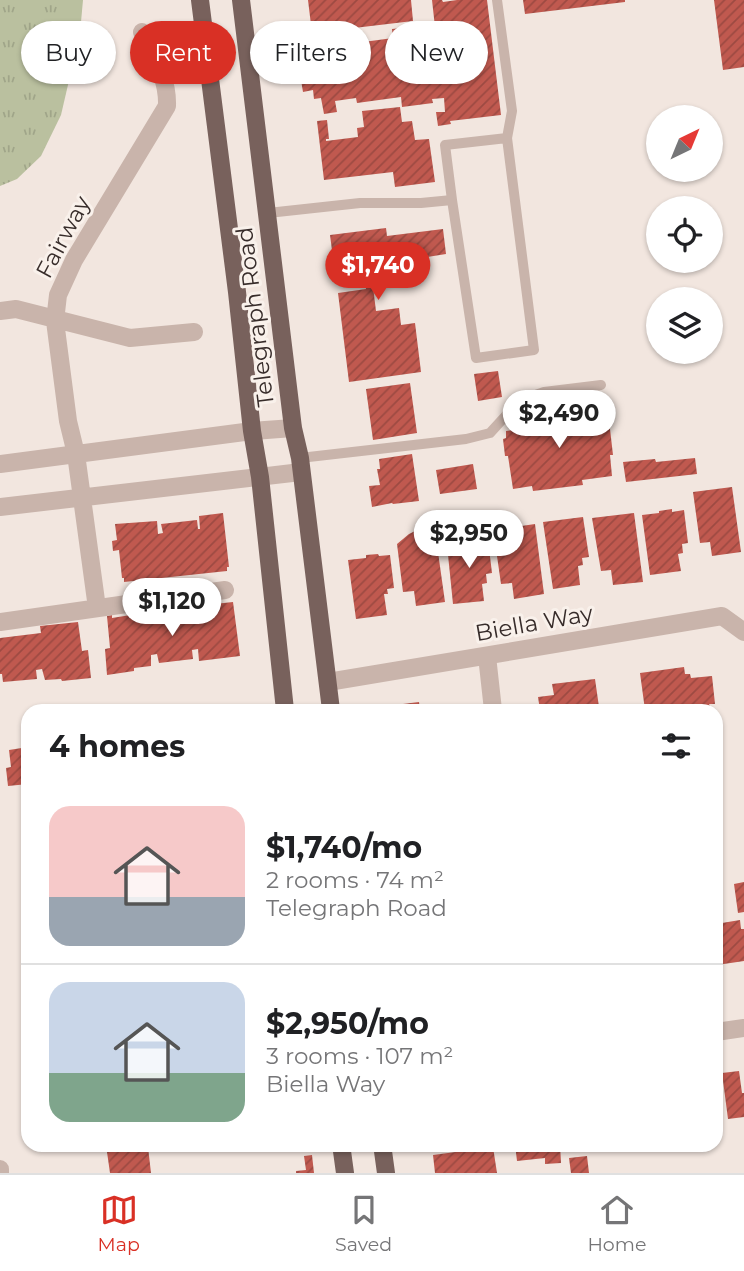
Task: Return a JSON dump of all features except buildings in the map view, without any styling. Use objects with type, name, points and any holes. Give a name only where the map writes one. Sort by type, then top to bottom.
[{"type":"main road","name":"Telegraph Road","points":[[200,0],[252,431],[260,477],[284,704]]},
{"type":"main road","name":"Telegraph Road","points":[[241,0],[293,428],[330,704]]},
{"type":"main road","points":[[342,1152],[345,1173]]},
{"type":"main road","points":[[383,1152],[386,1173]]},
{"type":"street","name":"Fairway","points":[[97,608],[55,319],[58,295],[74,260],[167,106],[165,84]]},
{"type":"street","points":[[0,311],[16,309],[130,338],[194,332]]},
{"type":"street","points":[[0,464],[293,428]]},
{"type":"street","points":[[0,507],[260,477],[300,465]]},
{"type":"street","points":[[0,622],[225,590]]},
{"type":"street","name":"Biella Way","points":[[328,682],[722,616],[744,632]]},
{"type":"street","points":[[486,656],[492,704]]},
{"type":"street","points":[[723,1031],[744,1028]]},
{"type":"lane","points":[[497,0],[512,111],[507,138],[534,350],[476,358],[444,145],[507,138]]},
{"type":"lane","points":[[268,213],[360,203],[452,200]]},
{"type":"lane","points":[[300,465],[490,433],[512,409],[527,398],[544,391],[601,386]]},
{"type":"green space","points":[[0,0],[83,0],[81,21],[21,21],[21,84],[68,84],[61,115],[41,156],[17,179],[0,186]]}]
